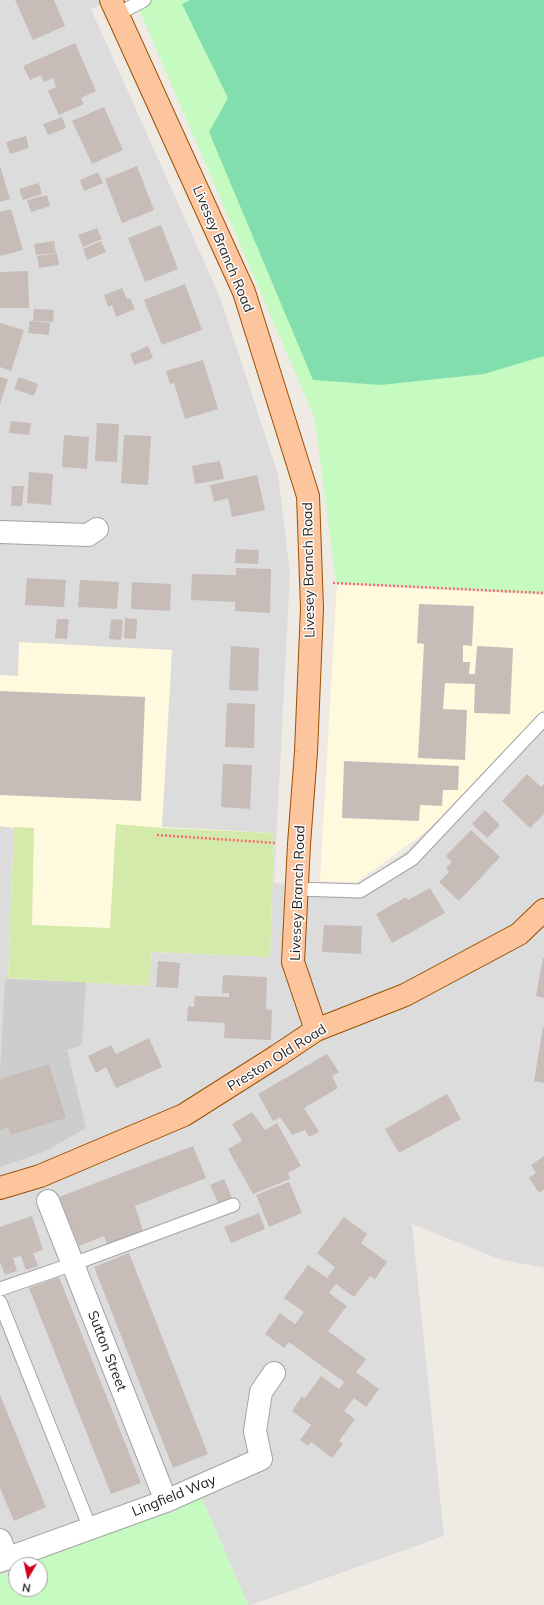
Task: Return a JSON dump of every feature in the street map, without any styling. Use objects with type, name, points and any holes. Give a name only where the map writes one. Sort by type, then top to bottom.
[{"type":"main road","name":"Livesey Branch Road","points":[[115,7],[244,292],[308,496],[312,608],[306,752],[299,844],[293,962],[316,1030]]},
{"type":"main road","name":"Preston Old Road","points":[[0,1188],[40,1176],[184,1115],[278,1056],[316,1030],[405,995],[519,934],[544,910]]},
{"type":"street","points":[[0,532],[88,535],[97,529]]},
{"type":"street","name":"Sutton Street","points":[[48,1201],[166,1501]]},
{"type":"street","name":"Lingfield Way","points":[[2,1553],[90,1528],[166,1501],[261,1459],[255,1431],[261,1392],[274,1373]]},
{"type":"lane","points":[[115,7],[144,0]]},
{"type":"lane","points":[[297,889],[360,891],[412,859],[544,719]]},
{"type":"lane","points":[[0,1289],[73,1264],[233,1205]]},
{"type":"lane","points":[[0,1302],[90,1528]]},
{"type":"path","points":[[312,582],[544,593]]},
{"type":"path","points":[[157,835],[299,844]]},
{"type":"shaded area","points":[[0,0],[110,0],[91,9],[220,297],[278,474],[290,573],[274,883],[354,887],[406,852],[544,712],[544,1268],[499,1259],[412,1224],[444,1536],[248,1605],[200,1494],[46,1557],[8,1557],[8,1572],[0,1575]]},
{"type":"shaded area","points":[[337,584],[544,595],[544,709],[429,829],[357,882],[320,881]]},
{"type":"shaded area","points":[[19,642],[172,650],[162,827],[274,833],[270,957],[152,952],[149,986],[8,978],[14,828],[0,826],[0,675],[18,676]]},
{"type":"shaded area","points":[[5,979],[86,982],[82,1045],[67,1050],[86,1128],[44,1152],[0,1167],[0,1070]]},
{"type":"green space","points":[[135,0],[544,0],[544,594],[336,583],[315,419]]},
{"type":"green space","points":[[190,0],[544,0],[544,356],[484,374],[381,385],[313,380],[209,132],[228,98],[182,4]]},
{"type":"green space","points":[[116,824],[162,828],[274,833],[270,957],[152,952],[149,986],[8,978],[14,827],[34,828],[32,925],[110,928]]},
{"type":"green space","points":[[200,1494],[248,1605],[0,1605],[0,1575],[8,1572],[8,1597],[48,1597],[48,1557],[46,1557]]},
{"type":"building","points":[[15,0],[54,0],[65,26],[33,40]]},
{"type":"building","points":[[75,43],[96,91],[81,98],[84,104],[59,115],[48,91],[56,87],[53,78],[44,82],[41,75],[30,80],[23,66]]},
{"type":"building","points":[[104,107],[123,150],[92,164],[72,121]]},
{"type":"building","points":[[62,117],[66,128],[48,135],[43,124]]},
{"type":"building","points":[[26,136],[29,148],[10,154],[6,142]]},
{"type":"building","points":[[0,166],[10,199],[0,202]]},
{"type":"building","points":[[137,166],[154,210],[122,223],[105,179]]},
{"type":"building","points":[[98,172],[103,183],[84,191],[80,180]]},
{"type":"building","points":[[39,183],[42,194],[23,200],[19,189]]},
{"type":"building","points":[[47,195],[50,206],[31,212],[27,200]]},
{"type":"building","points":[[11,209],[23,250],[0,256],[0,212]]},
{"type":"building","points":[[161,225],[178,269],[145,282],[128,238]]},
{"type":"building","points":[[97,228],[102,239],[83,247],[78,235]]},
{"type":"building","points":[[54,241],[56,253],[36,255],[34,244]]},
{"type":"building","points":[[101,241],[106,252],[87,260],[83,249]]},
{"type":"building","points":[[57,253],[59,265],[39,268],[37,256]]},
{"type":"building","points":[[28,271],[29,308],[0,308],[0,272]]},
{"type":"building","points":[[185,284],[202,330],[162,345],[144,300]]},
{"type":"building","points":[[122,288],[127,299],[130,298],[135,309],[116,317],[112,305],[108,307],[104,295]]},
{"type":"building","points":[[34,309],[54,310],[53,322],[33,321]]},
{"type":"building","points":[[30,321],[50,323],[49,335],[28,333]]},
{"type":"building","points":[[0,323],[24,330],[11,371],[0,367]]},
{"type":"building","points":[[148,346],[153,358],[134,365],[130,354]]},
{"type":"building","points":[[203,360],[218,409],[185,419],[174,383],[170,384],[166,371]]},
{"type":"building","points":[[0,377],[8,379],[0,404]]},
{"type":"building","points":[[19,377],[38,384],[34,396],[14,389]]},
{"type":"building","points":[[11,421],[31,423],[29,435],[9,433]]},
{"type":"building","points":[[97,423],[119,424],[117,462],[95,461]]},
{"type":"building","points":[[64,435],[89,437],[87,469],[62,467]]},
{"type":"building","points":[[124,435],[151,436],[148,485],[121,483]]},
{"type":"building","points":[[220,461],[224,479],[195,484],[192,466]]},
{"type":"building","points":[[29,472],[53,474],[51,505],[27,503]]},
{"type":"building","points":[[257,475],[265,510],[232,517],[228,498],[214,502],[210,485]]},
{"type":"building","points":[[12,486],[24,486],[22,506],[11,506]]},
{"type":"building","points":[[236,549],[259,550],[258,564],[235,563]]},
{"type":"building","points":[[236,568],[271,569],[270,613],[235,611],[235,602],[191,600],[192,574],[236,575]]},
{"type":"building","points":[[27,578],[66,580],[64,607],[25,605]]},
{"type":"building","points":[[80,580],[119,582],[117,609],[78,607]]},
{"type":"building","points":[[132,582],[171,584],[170,611],[131,609]]},
{"type":"building","points":[[419,604],[474,606],[472,646],[463,645],[463,662],[470,662],[469,674],[475,674],[477,646],[513,648],[510,714],[474,713],[475,684],[445,683],[443,709],[467,710],[465,760],[418,758],[424,644],[417,643]]},
{"type":"building","points":[[125,618],[137,619],[136,639],[124,638]]},
{"type":"building","points":[[57,619],[69,619],[67,639],[55,638]]},
{"type":"building","points":[[111,619],[123,620],[121,640],[109,639]]},
{"type":"building","points":[[231,646],[259,648],[258,691],[229,690]]},
{"type":"building","points":[[0,691],[145,697],[141,801],[0,795]]},
{"type":"building","points":[[227,703],[255,704],[254,748],[225,747]]},
{"type":"building","points":[[344,761],[459,766],[458,790],[443,790],[442,806],[420,805],[419,821],[342,818]]},
{"type":"building","points":[[223,764],[252,765],[250,809],[221,807]]},
{"type":"building","points":[[527,774],[541,787],[544,784],[544,814],[530,828],[502,801]]},
{"type":"building","points":[[485,810],[500,825],[487,838],[472,824]]},
{"type":"building","points":[[471,830],[500,857],[459,901],[439,882],[449,872],[446,868],[452,862],[446,856]]},
{"type":"building","points":[[430,888],[445,913],[392,943],[376,914],[406,897],[408,900]]},
{"type":"building","points":[[324,925],[362,926],[361,954],[322,952]]},
{"type":"building","points":[[544,958],[544,998],[536,996]]},
{"type":"building","points":[[158,961],[180,963],[178,988],[156,987]]},
{"type":"building","points":[[223,975],[267,977],[266,1009],[272,1010],[271,1040],[224,1038],[225,1023],[187,1021],[188,1006],[194,1007],[195,996],[229,997],[229,993],[222,993]]},
{"type":"building","points":[[544,1027],[544,1083],[534,1081]]},
{"type":"building","points":[[149,1038],[162,1067],[116,1088],[106,1067],[96,1073],[88,1056],[111,1045],[116,1054]]},
{"type":"building","points":[[327,1054],[339,1072],[332,1076],[338,1088],[304,1108],[319,1132],[309,1137],[305,1130],[292,1135],[280,1117],[273,1121],[258,1094]]},
{"type":"building","points":[[49,1064],[66,1118],[11,1135],[8,1127],[0,1130],[0,1079]]},
{"type":"building","points":[[447,1094],[461,1119],[399,1153],[385,1129]]},
{"type":"building","points":[[252,1112],[265,1130],[277,1123],[301,1166],[288,1173],[290,1179],[253,1194],[228,1149],[242,1141],[232,1124]]},
{"type":"building","points":[[193,1146],[206,1178],[135,1206],[144,1234],[108,1247],[104,1236],[79,1246],[59,1197]]},
{"type":"building","points":[[544,1156],[544,1189],[539,1193],[529,1178],[536,1173],[531,1165]]},
{"type":"building","points":[[224,1179],[233,1200],[219,1205],[210,1185]]},
{"type":"building","points":[[289,1182],[302,1213],[269,1227],[256,1195]]},
{"type":"building","points":[[259,1213],[265,1229],[231,1243],[224,1227]]},
{"type":"building","points":[[32,1216],[43,1250],[33,1253],[38,1266],[26,1270],[21,1256],[13,1258],[17,1271],[5,1275],[0,1262],[0,1227]]},
{"type":"building","points":[[344,1217],[367,1234],[361,1243],[387,1262],[375,1279],[370,1276],[354,1297],[336,1284],[329,1293],[347,1306],[328,1331],[366,1359],[356,1372],[379,1389],[366,1407],[354,1398],[344,1411],[355,1419],[339,1441],[343,1444],[332,1458],[311,1442],[308,1446],[300,1440],[311,1425],[292,1411],[302,1396],[305,1398],[321,1376],[339,1389],[344,1382],[289,1342],[284,1348],[265,1334],[280,1313],[295,1324],[304,1312],[284,1298],[308,1265],[327,1278],[335,1267],[317,1253]]},
{"type":"building","points":[[129,1253],[208,1454],[173,1468],[94,1267]]},
{"type":"building","points":[[59,1277],[141,1483],[111,1494],[29,1288]]},
{"type":"building","points":[[0,1395],[46,1507],[14,1521],[0,1488]]}]
